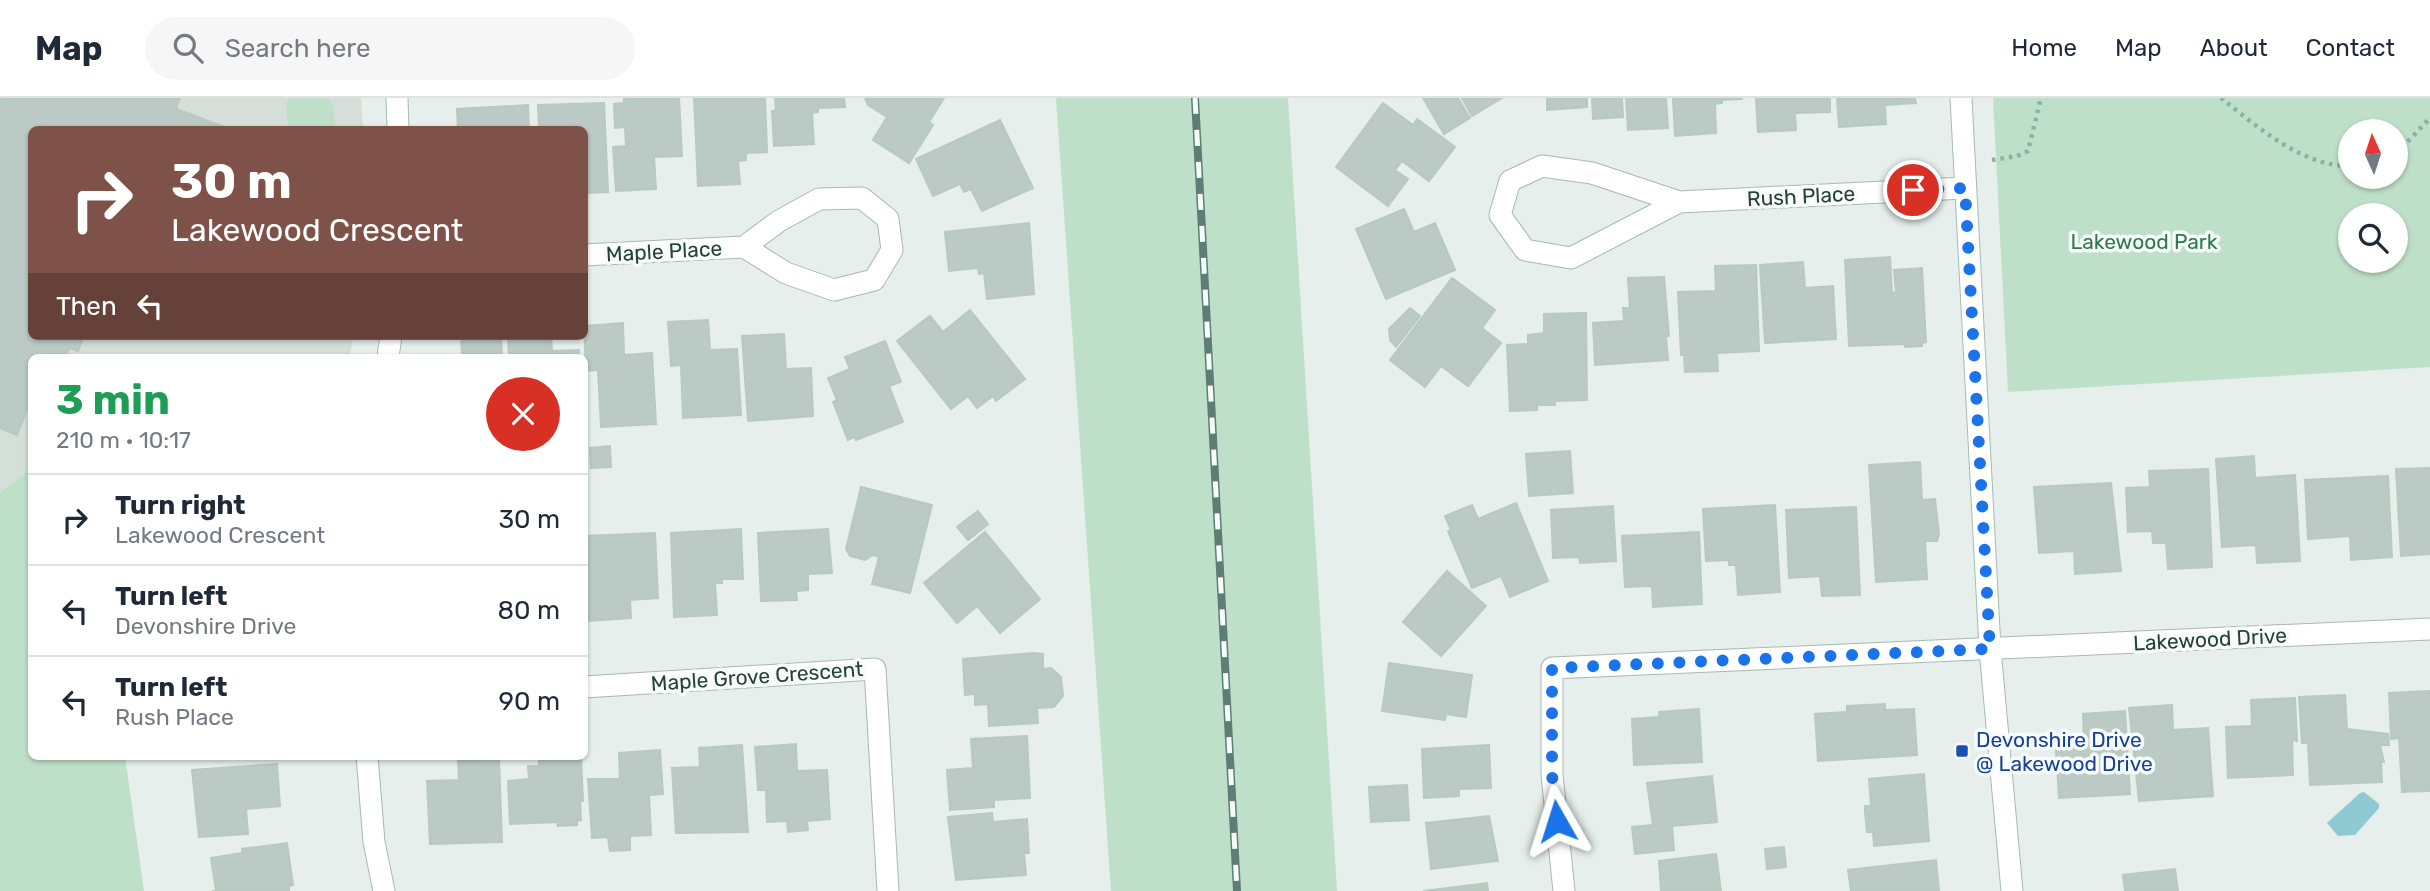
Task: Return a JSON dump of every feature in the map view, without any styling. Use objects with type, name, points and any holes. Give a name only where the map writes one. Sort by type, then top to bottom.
[{"type":"street","points":[[397,98],[398,126]]},
{"type":"street","points":[[1961,98],[1990,649],[2012,891]]},
{"type":"street","name":"Rush Place","points":[[1679,202],[1571,258],[1525,250],[1500,215],[1510,181],[1542,166],[1592,173],[1679,202],[1965,188]]},
{"type":"street","name":"Maple Place","points":[[588,255],[744,247],[779,221],[819,200],[862,198],[888,219],[892,250],[874,280],[834,290],[786,273],[744,247]]},
{"type":"street","name":"Lakewood Drive","points":[[1564,891],[1552,775],[1552,668],[2430,629]]},
{"type":"street","name":"Maple Grove Crescent","points":[[588,687],[875,669],[888,891]]},
{"type":"street","points":[[367,760],[374,842],[384,891]]},
{"type":"path","points":[[1963,163],[2018,156],[2028,150],[2041,98]]},
{"type":"path","points":[[2221,98],[2298,152],[2338,166]]},
{"type":"path","points":[[2408,141],[2430,118]]},
{"type":"shaded area","points":[[0,98],[361,98],[363,126],[28,126],[28,340],[352,340],[350,354],[28,354],[28,470],[0,493]]},
{"type":"green space","points":[[291,98],[328,98],[333,104],[335,126],[288,126],[286,103]]},
{"type":"green space","points":[[1056,98],[1288,98],[1337,891],[1111,891]]},
{"type":"green space","name":"Lakewood Park","points":[[1993,98],[2430,98],[2430,367],[2008,392]]},
{"type":"green space","points":[[28,470],[28,760],[126,760],[144,891],[0,891],[0,493]]},
{"type":"water","points":[[2364,792],[2379,804],[2379,808],[2355,835],[2338,836],[2327,823]]},
{"type":"building","points":[[0,98],[180,98],[176,109],[221,126],[28,126],[28,340],[82,340],[78,351],[69,348],[67,354],[28,354],[28,407],[17,435],[0,428]]},
{"type":"building","points":[[624,98],[679,98],[682,156],[654,157],[656,189],[616,191],[613,147],[626,146],[625,127],[615,128],[614,104],[624,103]]},
{"type":"building","points":[[694,98],[765,98],[767,152],[746,153],[746,160],[738,161],[740,184],[698,186]]},
{"type":"building","points":[[775,98],[844,98],[845,107],[818,108],[818,112],[812,113],[814,144],[774,146],[772,111],[776,110]]},
{"type":"building","points":[[865,98],[944,98],[929,122],[933,125],[909,163],[873,140],[887,117],[868,105]]},
{"type":"building","points":[[1423,98],[1458,98],[1470,118],[1444,134]]},
{"type":"building","points":[[1462,98],[1502,98],[1472,116]]},
{"type":"building","points":[[1547,98],[1587,98],[1587,107],[1547,110]]},
{"type":"building","points":[[1592,98],[1622,98],[1623,117],[1593,119]]},
{"type":"building","points":[[1626,98],[1666,98],[1668,128],[1628,130]]},
{"type":"building","points":[[1673,98],[1742,99],[1722,100],[1722,103],[1715,104],[1716,133],[1675,136]]},
{"type":"building","points":[[1756,98],[1830,98],[1830,112],[1795,113],[1796,130],[1758,132]]},
{"type":"building","points":[[1837,98],[1915,98],[1916,103],[1885,105],[1886,124],[1839,127]]},
{"type":"building","points":[[604,103],[608,192],[588,193],[588,126],[539,126],[538,105]]},
{"type":"building","points":[[1383,103],[1413,125],[1417,119],[1455,147],[1429,181],[1402,161],[1395,170],[1408,179],[1388,206],[1336,167]]},
{"type":"building","points":[[528,105],[529,126],[458,126],[457,109]]},
{"type":"building","points":[[1000,120],[1033,188],[982,211],[971,189],[964,192],[960,184],[933,196],[916,159]]},
{"type":"building","points":[[1404,209],[1414,232],[1435,223],[1455,270],[1386,299],[1356,229]]},
{"type":"building","points":[[1029,223],[1034,294],[987,299],[984,273],[979,274],[978,268],[949,271],[945,232]]},
{"type":"building","points":[[1890,257],[1892,293],[1896,292],[1894,270],[1922,268],[1926,342],[1922,343],[1922,346],[1905,347],[1905,344],[1849,346],[1845,260]]},
{"type":"building","points":[[1803,262],[1805,288],[1833,286],[1836,339],[1765,343],[1760,265]]},
{"type":"building","points":[[1756,265],[1759,351],[1717,353],[1718,371],[1685,372],[1684,355],[1681,355],[1678,292],[1716,291],[1715,266]]},
{"type":"building","points":[[1664,277],[1669,336],[1666,336],[1668,360],[1595,365],[1593,323],[1624,321],[1623,308],[1630,308],[1628,278]]},
{"type":"building","points":[[1452,278],[1495,310],[1482,328],[1501,343],[1468,386],[1441,366],[1425,387],[1390,360]]},
{"type":"building","points":[[1410,308],[1420,316],[1396,347],[1390,340],[1389,329]]},
{"type":"building","points":[[970,310],[1025,379],[996,401],[993,396],[977,408],[968,396],[951,409],[897,341],[930,316],[943,332]]},
{"type":"building","points":[[1586,313],[1587,400],[1555,401],[1555,405],[1537,405],[1537,410],[1510,411],[1507,345],[1528,344],[1528,335],[1544,333],[1544,314]]},
{"type":"building","points":[[708,320],[710,350],[737,349],[741,415],[683,418],[681,365],[671,366],[668,322]]},
{"type":"building","points":[[623,323],[624,355],[652,353],[656,424],[601,427],[598,370],[588,371],[588,354],[585,354],[588,326]]},
{"type":"building","points":[[784,334],[786,369],[811,368],[813,416],[748,421],[742,336]]},
{"type":"building","points":[[461,340],[501,340],[502,354],[462,354]]},
{"type":"building","points":[[508,340],[551,340],[552,351],[579,350],[579,354],[509,354]]},
{"type":"building","points":[[885,341],[901,382],[889,386],[903,422],[856,440],[854,437],[848,440],[833,402],[837,400],[828,378],[850,369],[845,357]]},
{"type":"building","points":[[610,446],[611,467],[591,468],[590,448]]},
{"type":"building","points":[[1570,451],[1573,493],[1529,496],[1526,454]]},
{"type":"building","points":[[2254,456],[2255,478],[2295,475],[2300,561],[2257,563],[2256,545],[2222,547],[2216,459]]},
{"type":"building","points":[[1920,462],[1922,500],[1935,499],[1939,534],[1937,541],[1925,541],[1927,579],[1876,582],[1869,465]]},
{"type":"building","points":[[2430,468],[2430,554],[2401,556],[2396,469]]},
{"type":"building","points":[[2208,469],[2212,567],[2168,569],[2166,543],[2153,543],[2152,531],[2128,532],[2126,488],[2150,487],[2149,471]]},
{"type":"building","points":[[2388,476],[2392,557],[2351,560],[2350,536],[2308,539],[2305,480]]},
{"type":"building","points":[[2111,483],[2121,571],[2075,574],[2074,551],[2039,553],[2034,487]]},
{"type":"building","points":[[861,487],[932,505],[910,593],[872,584],[879,557],[873,555],[865,560],[850,556],[846,549]]},
{"type":"building","points":[[1516,503],[1548,581],[1510,597],[1501,576],[1472,588],[1448,531],[1451,530],[1445,516],[1472,505],[1478,519]]},
{"type":"building","points":[[1775,505],[1780,592],[1738,595],[1736,565],[1729,565],[1729,560],[1706,561],[1703,509]]},
{"type":"building","points":[[1613,506],[1616,561],[1580,563],[1579,557],[1553,558],[1551,510]]},
{"type":"building","points":[[1856,507],[1860,595],[1822,596],[1820,576],[1789,578],[1786,510]]},
{"type":"building","points":[[978,511],[988,524],[968,540],[957,527]]},
{"type":"building","points":[[741,529],[743,579],[722,579],[722,583],[715,583],[717,615],[674,617],[671,533]]},
{"type":"building","points":[[828,529],[832,573],[808,574],[808,590],[796,591],[797,600],[761,601],[758,533]]},
{"type":"building","points":[[985,532],[1040,599],[1000,633],[977,606],[957,623],[924,583]]},
{"type":"building","points":[[1699,532],[1702,604],[1653,607],[1652,586],[1625,587],[1622,536]]},
{"type":"building","points":[[655,533],[658,598],[630,600],[631,618],[588,621],[588,536]]},
{"type":"building","points":[[1447,571],[1486,606],[1441,656],[1403,622]]},
{"type":"building","points":[[1043,654],[1043,669],[1051,668],[1061,677],[1063,696],[1054,707],[1037,708],[1038,723],[989,726],[988,704],[975,705],[975,694],[965,695],[963,659]]},
{"type":"building","points":[[1389,663],[1472,675],[1466,717],[1446,714],[1445,720],[1382,711]]},
{"type":"building","points":[[2430,691],[2430,791],[2402,792],[2399,738],[2391,739],[2389,693]]},
{"type":"building","points":[[2345,695],[2347,729],[2388,734],[2389,745],[2380,745],[2384,762],[2381,762],[2382,782],[2310,785],[2308,743],[2302,743],[2299,697]]},
{"type":"building","points":[[2295,698],[2297,741],[2292,740],[2293,775],[2228,778],[2226,727],[2252,726],[2251,700]]},
{"type":"building","points":[[1885,704],[1885,710],[1914,709],[1917,755],[1818,761],[1815,714],[1847,712],[1847,706]]},
{"type":"building","points":[[2172,705],[2173,730],[2208,728],[2213,796],[2139,801],[2129,708]]},
{"type":"building","points":[[1699,709],[1702,762],[1634,765],[1632,719],[1659,717],[1659,712]]},
{"type":"building","points":[[2125,711],[2130,794],[2059,798],[2056,750],[2084,746],[2083,714]]},
{"type":"building","points":[[1027,736],[1030,798],[994,800],[994,807],[950,810],[947,770],[973,768],[971,739]]},
{"type":"building","points":[[796,744],[797,771],[827,770],[830,819],[807,821],[808,830],[788,832],[787,821],[767,822],[766,790],[758,790],[755,747]]},
{"type":"building","points":[[742,745],[748,832],[676,833],[672,768],[700,767],[699,748]]},
{"type":"building","points":[[1489,745],[1491,788],[1459,789],[1459,796],[1424,798],[1422,749]]},
{"type":"building","points":[[660,750],[663,794],[649,795],[651,835],[630,836],[630,850],[610,851],[608,837],[592,838],[588,779],[620,779],[619,753]]},
{"type":"building","points":[[458,760],[499,760],[502,842],[430,844],[427,781],[459,780]]},
{"type":"building","points":[[539,760],[581,760],[583,801],[580,801],[581,820],[577,821],[577,825],[558,826],[557,822],[510,824],[508,781],[529,779],[528,766],[539,766]]},
{"type":"building","points":[[277,764],[280,806],[246,809],[248,834],[199,837],[192,770]]},
{"type":"building","points":[[1924,774],[1929,841],[1874,846],[1873,832],[1867,832],[1865,812],[1865,806],[1871,806],[1869,779]]},
{"type":"building","points":[[1712,776],[1717,822],[1672,826],[1674,850],[1635,854],[1632,827],[1653,825],[1647,783]]},
{"type":"building","points":[[1407,785],[1409,820],[1371,822],[1369,787]]},
{"type":"building","points":[[992,813],[993,822],[1027,819],[1029,853],[1024,853],[1026,875],[956,880],[948,817]]},
{"type":"building","points":[[1489,816],[1498,861],[1431,869],[1426,823]]},
{"type":"building","points":[[287,843],[293,885],[289,886],[289,891],[216,891],[211,858],[242,853],[242,849]]},
{"type":"building","points":[[1784,847],[1786,867],[1767,869],[1765,849]]},
{"type":"building","points":[[1716,854],[1721,891],[1661,891],[1659,861]]},
{"type":"building","points":[[1936,860],[1939,891],[1851,891],[1848,870]]},
{"type":"building","points":[[2175,869],[2178,891],[2125,891],[2123,875]]},
{"type":"building","points":[[1487,883],[1488,891],[1423,891]]},
{"type":"railway","points":[[1195,98],[1237,891]]},
{"type":"place","name":"Devonshire Drive @ Lakewood Drive","points":[[1962,751]]},
{"type":"route","points":[[1557,821],[1552,775],[1552,668],[1990,649],[1965,188],[1913,190]]}]
